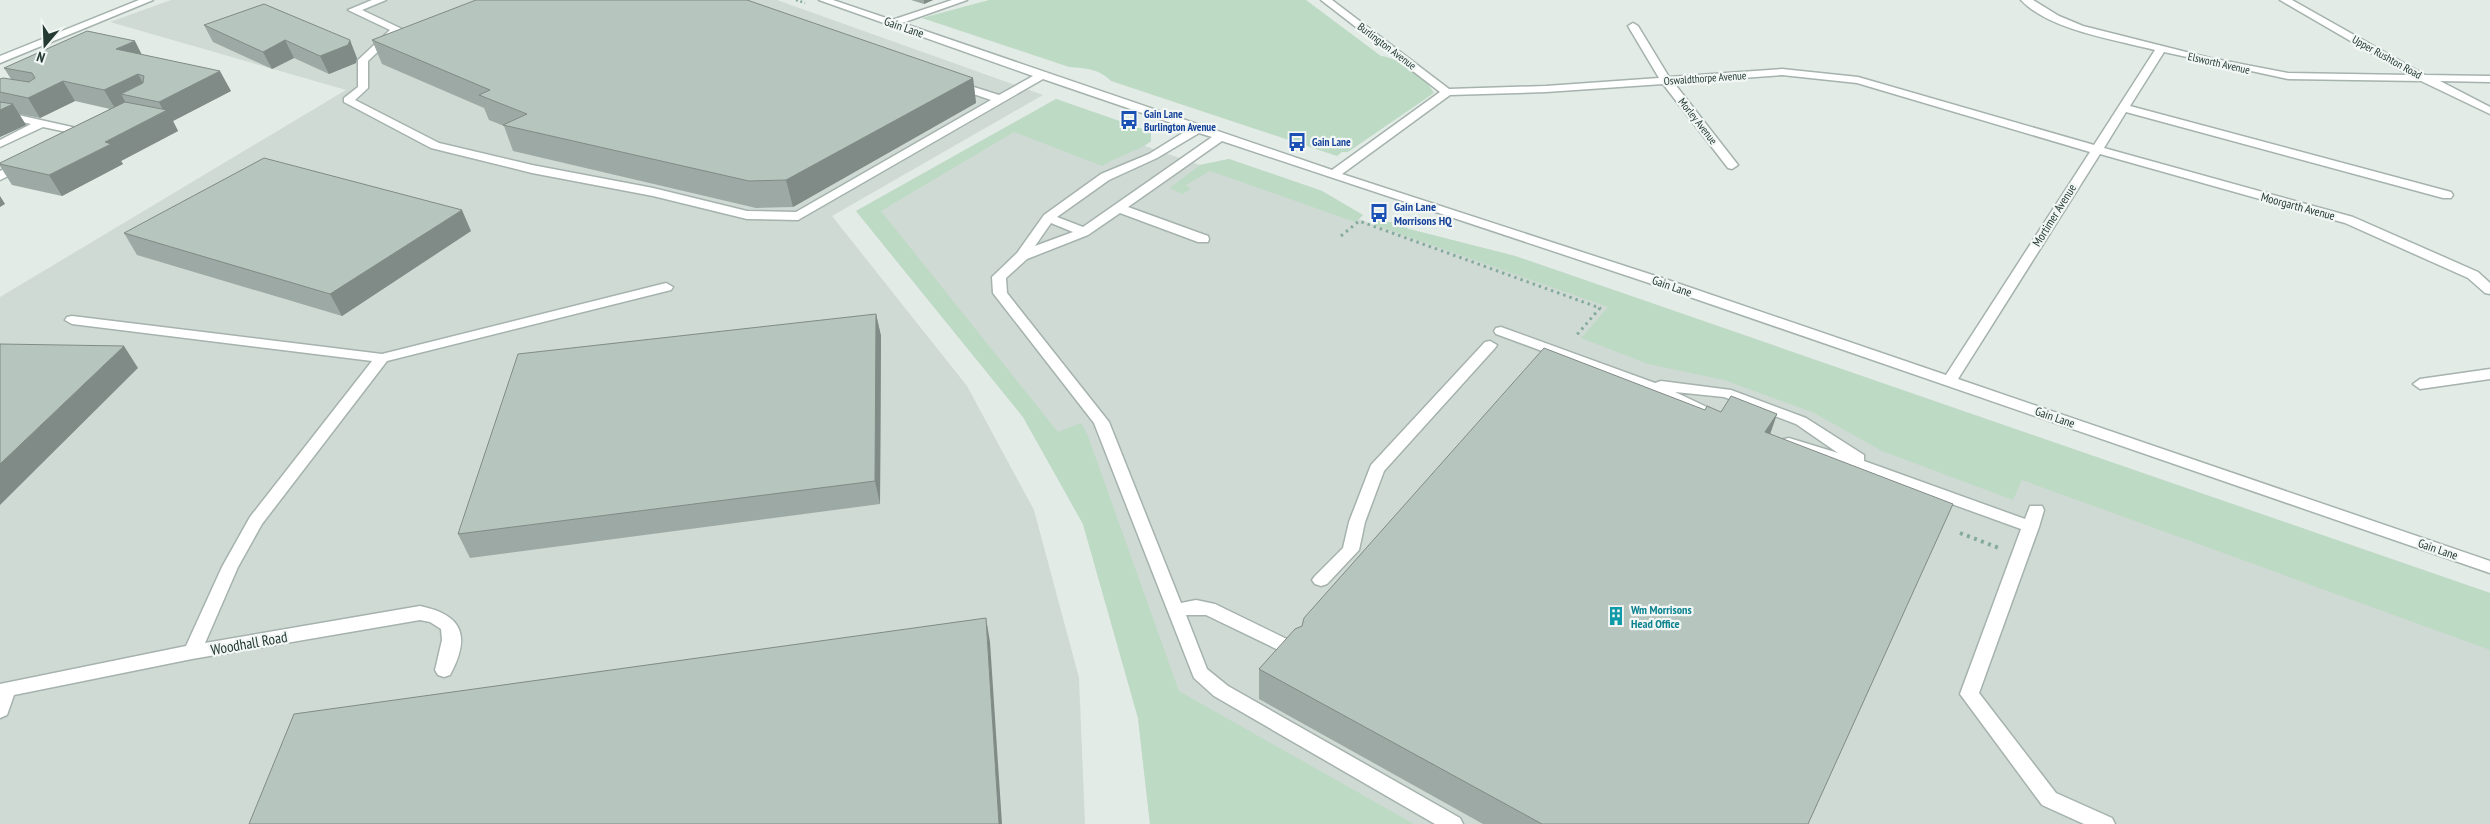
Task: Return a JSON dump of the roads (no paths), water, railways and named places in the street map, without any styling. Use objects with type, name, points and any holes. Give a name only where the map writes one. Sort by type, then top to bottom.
[{"type":"street","points":[[0,60],[148,0]]},
{"type":"street","points":[[381,0],[353,10],[397,29],[363,60],[363,88],[348,100],[435,146],[532,169],[652,192],[747,215],[798,216],[1042,75]]},
{"type":"street","name":"Gain Lane","points":[[824,0],[1220,137],[1563,250],[1950,381],[2490,567]]},
{"type":"street","points":[[893,23],[962,0]]},
{"type":"street","name":"Burlington Avenue","points":[[1326,0],[1447,92]]},
{"type":"street","name":"Elsworth Avenue","points":[[2026,0],[2055,18],[2079,28],[2160,50],[2257,72],[2288,76],[2490,79]]},
{"type":"street","name":"Upper Rushton Road","points":[[2285,0],[2423,78],[2457,93],[2490,111]]},
{"type":"street","name":"Morley Avenue","points":[[1633,26],[1666,80],[1732,165]]},
{"type":"street","name":"Mortimer Avenue","points":[[1950,381],[2122,107],[2160,50]]},
{"type":"street","name":"Oswaldthorpe Avenue","points":[[1447,92],[1546,89],[1782,72],[1858,80],[2095,150]]},
{"type":"street","points":[[944,80],[999,100]]},
{"type":"street","points":[[1333,175],[1447,92]]},
{"type":"street","points":[[2122,107],[2447,194]]},
{"type":"street","points":[[0,114],[42,124],[86,130],[65,141]]},
{"type":"street","points":[[0,144],[42,124]]},
{"type":"street","points":[[1197,129],[1153,156],[1105,177],[1048,218],[1022,256],[999,277],[1000,293],[1101,422],[1194,662],[1200,673],[1209,683],[1453,824]]},
{"type":"street","points":[[1022,256],[1084,232],[1220,137]]},
{"type":"street","name":"Moorgarth Avenue","points":[[2095,150],[2349,220],[2472,275],[2490,290]]},
{"type":"street","points":[[0,176],[33,159]]},
{"type":"street","points":[[1119,208],[1203,239]]},
{"type":"street","points":[[1048,218],[1084,232]]},
{"type":"street","points":[[72,320],[382,358],[666,287]]},
{"type":"street","points":[[1501,331],[1647,385],[1720,417]]},
{"type":"street","points":[[1321,580],[1351,550],[1357,522],[1377,469],[1490,345]]},
{"type":"street","points":[[192,652],[230,567],[256,521],[382,358]]},
{"type":"street","points":[[2420,384],[2490,374]]},
{"type":"street","points":[[1647,385],[1726,393],[1801,421],[1872,469]]},
{"type":"street","points":[[1778,439],[2034,519],[1969,694],[2049,799],[2106,824]]},
{"type":"street","points":[[1175,611],[1196,607],[1209,609],[1293,650]]},
{"type":"street","name":"Woodhall Road","points":[[3,690],[192,652],[420,613],[441,618],[452,630],[453,639],[444,670]]},
{"type":"street","points":[[0,710],[3,690]]},
{"type":"place","name":"Gain Lane Burlington Avenue","points":[[1129,120]]},
{"type":"place","name":"Gain Lane","points":[[1297,142]]},
{"type":"place","name":"Gain Lane Morrisons HQ","points":[[1379,213]]},
{"type":"place","name":"Wm Morrisons Head Office","points":[[1616,616]]}]
